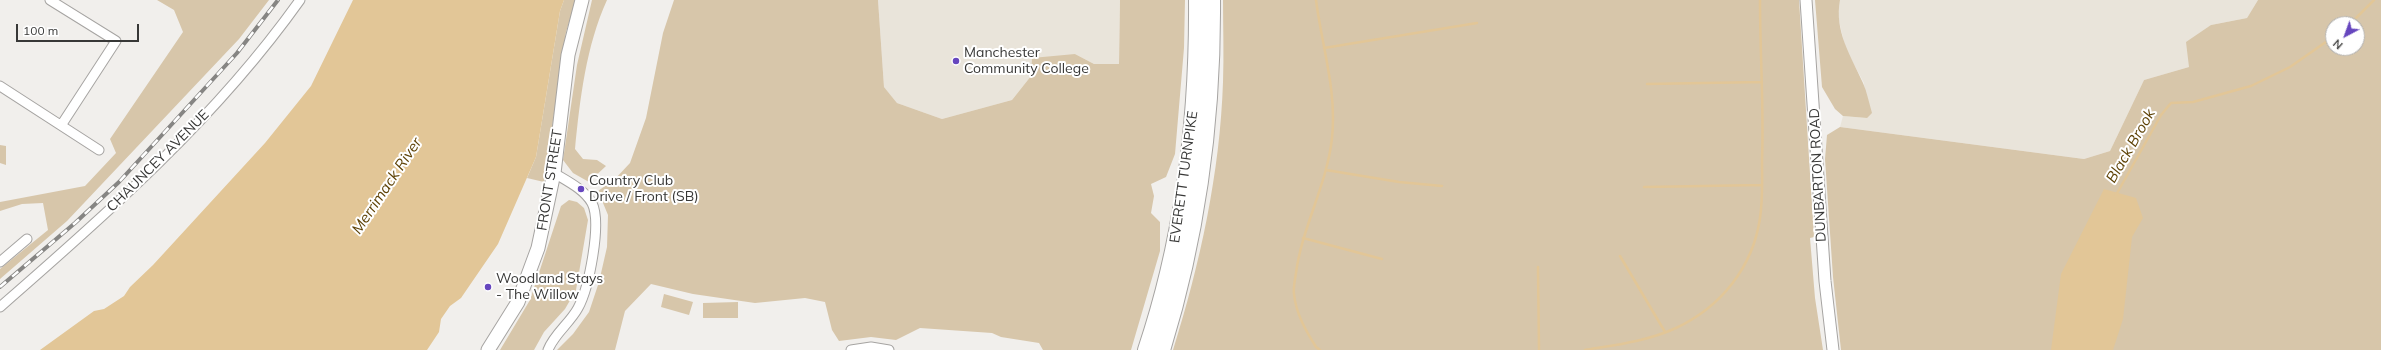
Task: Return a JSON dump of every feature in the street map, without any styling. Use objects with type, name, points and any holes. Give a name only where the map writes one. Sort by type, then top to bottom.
[{"type":"highway","name":"EVERETT TURNPIKE","points":[[1146,350],[1169,268],[1184,192],[1196,84],[1197,0]]},
{"type":"highway","name":"EVERETT TURNPIKE","points":[[1162,350],[1190,240],[1203,164],[1211,68],[1212,0]]},
{"type":"main road","name":"FRONT STREET","points":[[488,350],[509,317],[529,277],[546,218],[554,173],[567,62],[582,0]]},
{"type":"street","points":[[50,0],[116,41],[62,124]]},
{"type":"street","name":"CHAUNCEY AVENUE","points":[[0,307],[54,261],[159,162],[256,57],[300,0]]},
{"type":"street","name":"DUNBARTON ROAD","points":[[1806,0],[1824,274],[1832,350]]},
{"type":"street","points":[[0,86],[62,124],[99,150]]},
{"type":"street","points":[[548,350],[580,302],[587,280],[596,222],[592,203],[585,195],[554,173]]},
{"type":"street","points":[[0,262],[27,240]]},
{"type":"street","points":[[851,350],[871,347],[889,350]]},
{"type":"shaded area","points":[[157,0],[269,0],[239,39],[67,221],[0,279],[0,269],[48,230],[43,203],[22,204],[0,211],[0,202],[85,186],[116,153],[110,139],[183,32],[174,10]]},
{"type":"shaded area","points":[[564,0],[576,0],[566,32],[544,182],[527,178],[536,157],[560,11]]},
{"type":"shaded area","points":[[592,0],[607,0],[589,54],[579,111],[575,149],[583,159],[597,160],[606,166],[589,182],[573,173],[563,160],[577,65]]},
{"type":"shaded area","points":[[674,0],[878,0],[884,87],[897,103],[942,119],[1012,100],[1031,76],[1032,58],[1075,54],[1094,64],[1119,64],[1120,0],[1185,0],[1184,48],[1175,154],[1166,177],[1151,184],[1154,196],[1151,213],[1160,222],[1160,251],[1131,350],[1043,350],[1039,343],[1001,337],[992,333],[920,328],[896,340],[871,337],[839,341],[832,330],[825,302],[805,298],[755,303],[693,294],[651,284],[625,311],[615,350],[557,350],[573,334],[589,312],[599,282],[607,247],[608,215],[598,191],[615,179],[630,163],[646,118],[663,33]]},
{"type":"shaded area","name":"Manchester Community College","points":[[878,0],[1120,0],[1119,64],[1094,64],[1075,54],[1031,76],[1012,100],[942,119],[897,103],[884,87]]},
{"type":"shaded area","points":[[1223,0],[1799,0],[1814,237],[1810,238],[1815,298],[1823,350],[1173,350],[1192,285],[1200,251],[1218,150],[1223,82]]},
{"type":"shaded area","points":[[1815,0],[1840,0],[1839,22],[1841,33],[1864,86],[1872,113],[1867,118],[1843,116],[1835,109],[1822,87]]},
{"type":"shaded area","points":[[1840,0],[2258,0],[2247,18],[2211,25],[2189,67],[2144,80],[2110,151],[2084,159],[1840,127],[1843,116],[1867,118],[1864,83],[1846,50],[1837,13]]},
{"type":"shaded area","points":[[2258,0],[2381,0],[2381,350],[1841,350],[1833,277],[1825,159],[1827,135],[1840,127],[2084,159],[2110,151],[2144,80],[2189,67],[2186,42],[2211,25],[2247,18]]},
{"type":"shaded area","points":[[0,145],[6,146],[6,165],[0,163]]},
{"type":"shaded area","points":[[569,200],[577,202],[584,208],[588,220],[576,290],[565,309],[544,332],[534,350],[500,350],[530,300],[561,206]]},
{"type":"shaded area","points":[[664,294],[693,302],[689,315],[661,307]]},
{"type":"shaded area","points":[[738,302],[738,318],[703,318],[703,303]]},
{"type":"water","name":"Merrimack River","points":[[353,0],[564,0],[560,11],[536,157],[498,244],[461,298],[450,306],[441,319],[439,332],[427,350],[40,350],[94,311],[104,309],[124,296],[130,287],[153,265],[265,143],[311,86]]},
{"type":"water","points":[[2104,189],[2136,198],[2143,218],[2132,237],[2123,319],[2113,350],[2051,350],[2061,274]]},
{"type":"waterway","points":[[1316,0],[1331,86],[1333,120],[1332,138],[1325,172],[1303,239],[1294,284],[1294,292],[1295,301],[1302,322],[1316,347],[1320,350]]},
{"type":"waterway","points":[[1585,350],[1631,342],[1676,328],[1707,309],[1721,297],[1742,269],[1756,236],[1761,211],[1763,120],[1760,0]]},
{"type":"waterway","name":"Black Brook","points":[[2358,16],[2374,0]]},
{"type":"waterway","points":[[1324,48],[1477,23]]},
{"type":"waterway","name":"Black Brook","points":[[2116,195],[2161,115],[2171,103],[2193,102],[2251,86],[2290,67],[2325,43]]},
{"type":"waterway","points":[[1647,84],[1762,82]]},
{"type":"waterway","points":[[1326,170],[1399,182],[1442,186]]},
{"type":"waterway","points":[[1644,187],[1761,185]]},
{"type":"waterway","points":[[1303,238],[1382,259]]},
{"type":"waterway","points":[[1620,256],[1665,332]]},
{"type":"waterway","points":[[1538,267],[1539,350]]},
{"type":"railway","points":[[0,287],[75,223],[119,182],[237,53],[278,0]]},
{"type":"place","name":"Manchester Community College","points":[[956,61]]},
{"type":"place","name":"Country Club Drive / Front (SB)","points":[[581,189]]},
{"type":"place","name":"Woodland Stays - The Willow","points":[[488,287]]}]
